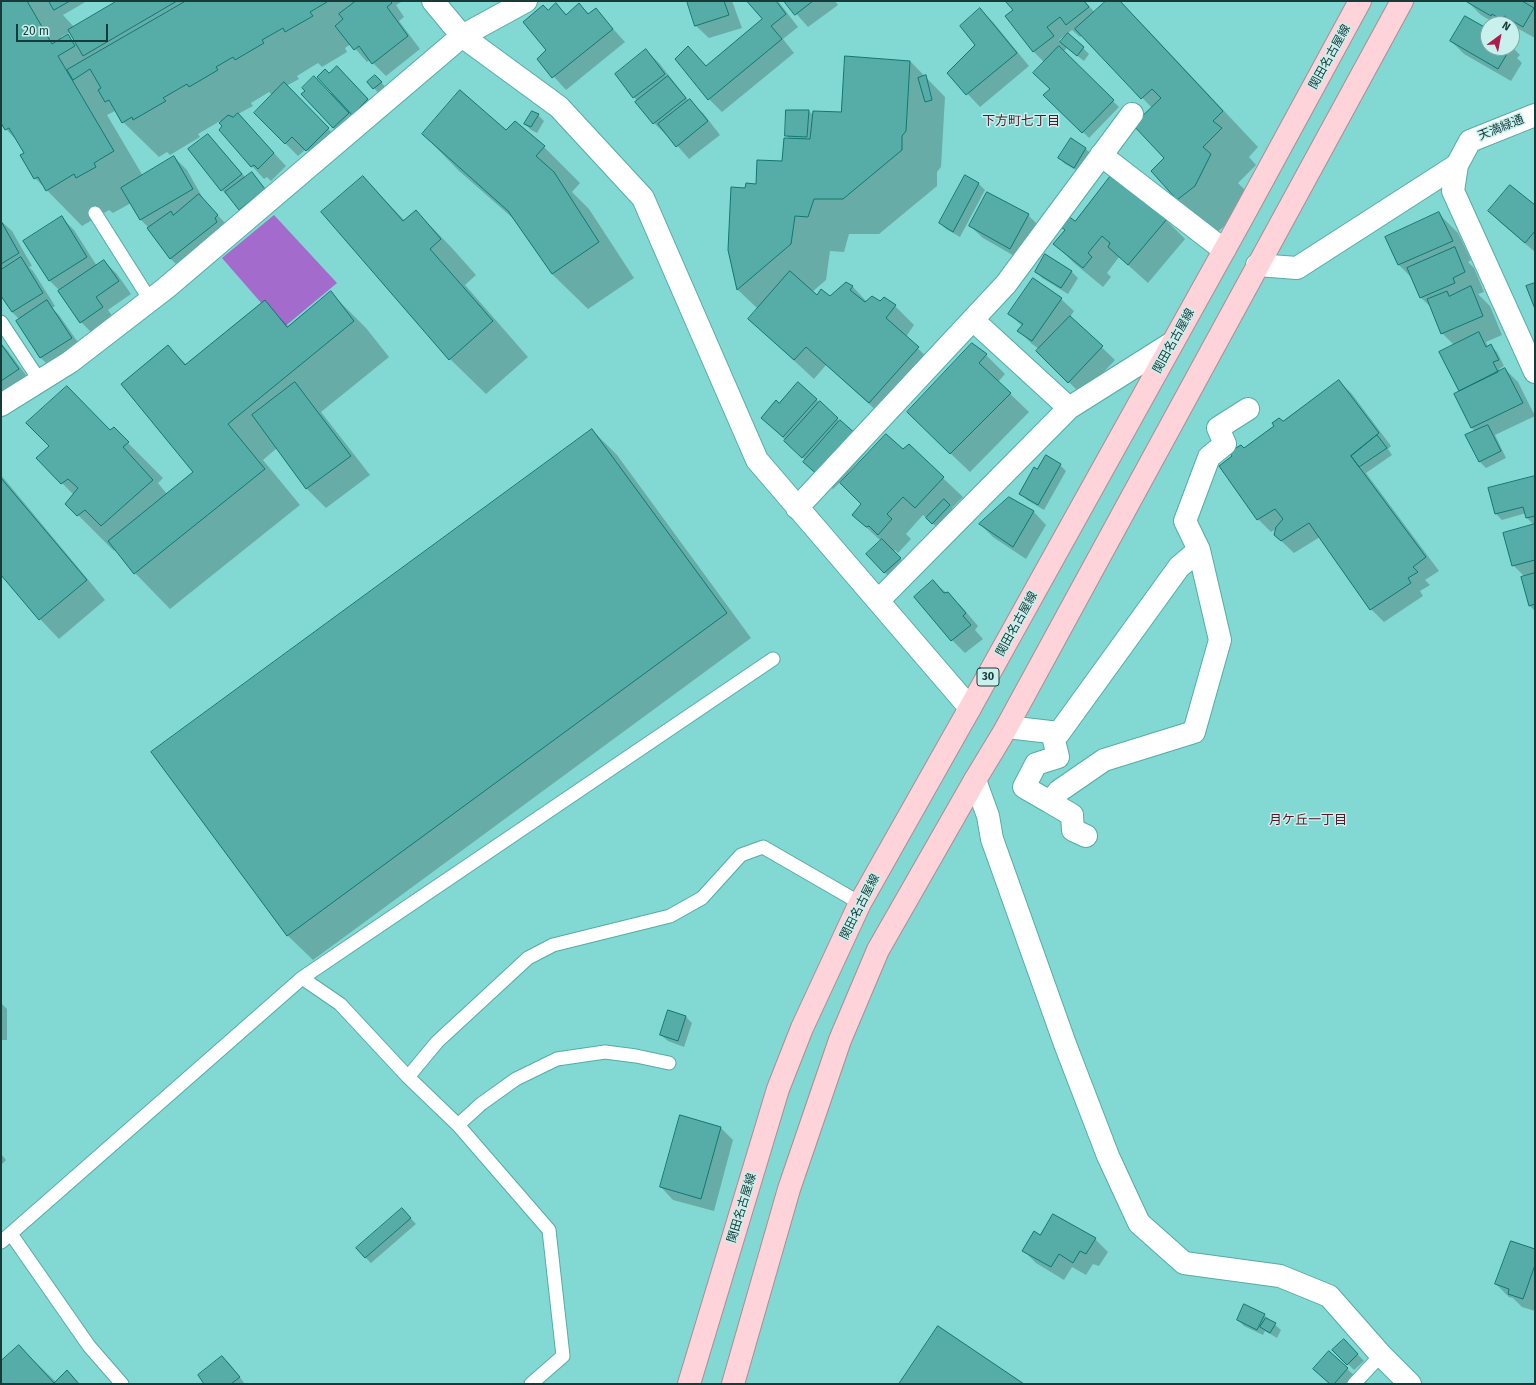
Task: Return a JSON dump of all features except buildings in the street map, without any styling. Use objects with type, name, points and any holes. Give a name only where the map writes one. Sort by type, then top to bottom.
[{"type":"main road","name":"関田名古屋線","points":[[689,1384],[778,1089],[802,1028],[860,903],[1224,250],[1360,1]]},
{"type":"main road","points":[[733,1384],[789,1189],[840,1040],[878,950],[1006,727],[1402,1]]},
{"type":"street","points":[[433,1],[462,36],[559,107],[643,198],[756,460],[970,708]]},
{"type":"street","points":[[1,405],[70,362],[150,300],[462,36],[526,1]]},
{"type":"street","points":[[797,508],[1006,284],[1100,155],[1132,114]]},
{"type":"street","name":"天満緑通","points":[[1457,165],[1470,141],[1535,115]]},
{"type":"street","points":[[1100,155],[1224,250]]},
{"type":"street","points":[[1257,265],[1297,268],[1457,165]]},
{"type":"street","points":[[1457,165],[1453,191],[1535,372]]},
{"type":"street","points":[[973,320],[1069,408]]},
{"type":"street","points":[[878,601],[1069,408],[1172,343]]},
{"type":"street","points":[[1050,802],[1058,791],[1104,760],[1194,732],[1220,640],[1199,550],[1185,521],[1209,457],[1225,444],[1218,428],[1248,409]]},
{"type":"street","points":[[1006,727],[1059,733],[1179,567],[1199,550]]},
{"type":"street","points":[[1052,732],[1058,756],[1036,764],[1024,787],[1072,815],[1073,830],[1086,836]]},
{"type":"street","points":[[975,780],[988,816],[992,839],[1063,1037],[1108,1156],[1139,1222],[1184,1263],[1280,1276],[1329,1296],[1410,1384]]},
{"type":"lane","points":[[94,213],[150,300]]},
{"type":"lane","points":[[1,322],[40,381]]},
{"type":"lane","points":[[122,1384],[89,1346],[6,1238],[302,978],[773,659]]},
{"type":"lane","points":[[408,1077],[437,1042],[528,958],[553,945],[670,916],[702,898],[741,855],[763,847],[860,903]]},
{"type":"lane","points":[[302,978],[340,1004],[408,1077],[458,1125],[549,1230],[563,1356],[531,1384]]},
{"type":"lane","points":[[458,1125],[481,1104],[516,1079],[557,1059],[605,1052],[636,1056],[669,1063]]},
{"type":"lane","points":[[1354,1384],[1381,1354]]},
{"type":"shaded area","points":[[274,215],[337,283],[283,328],[222,258]]},
{"type":"district","name":"下方町七丁目","points":[[1021,121]]},
{"type":"district","name":"月ケ丘一丁目","points":[[1308,820]]}]
